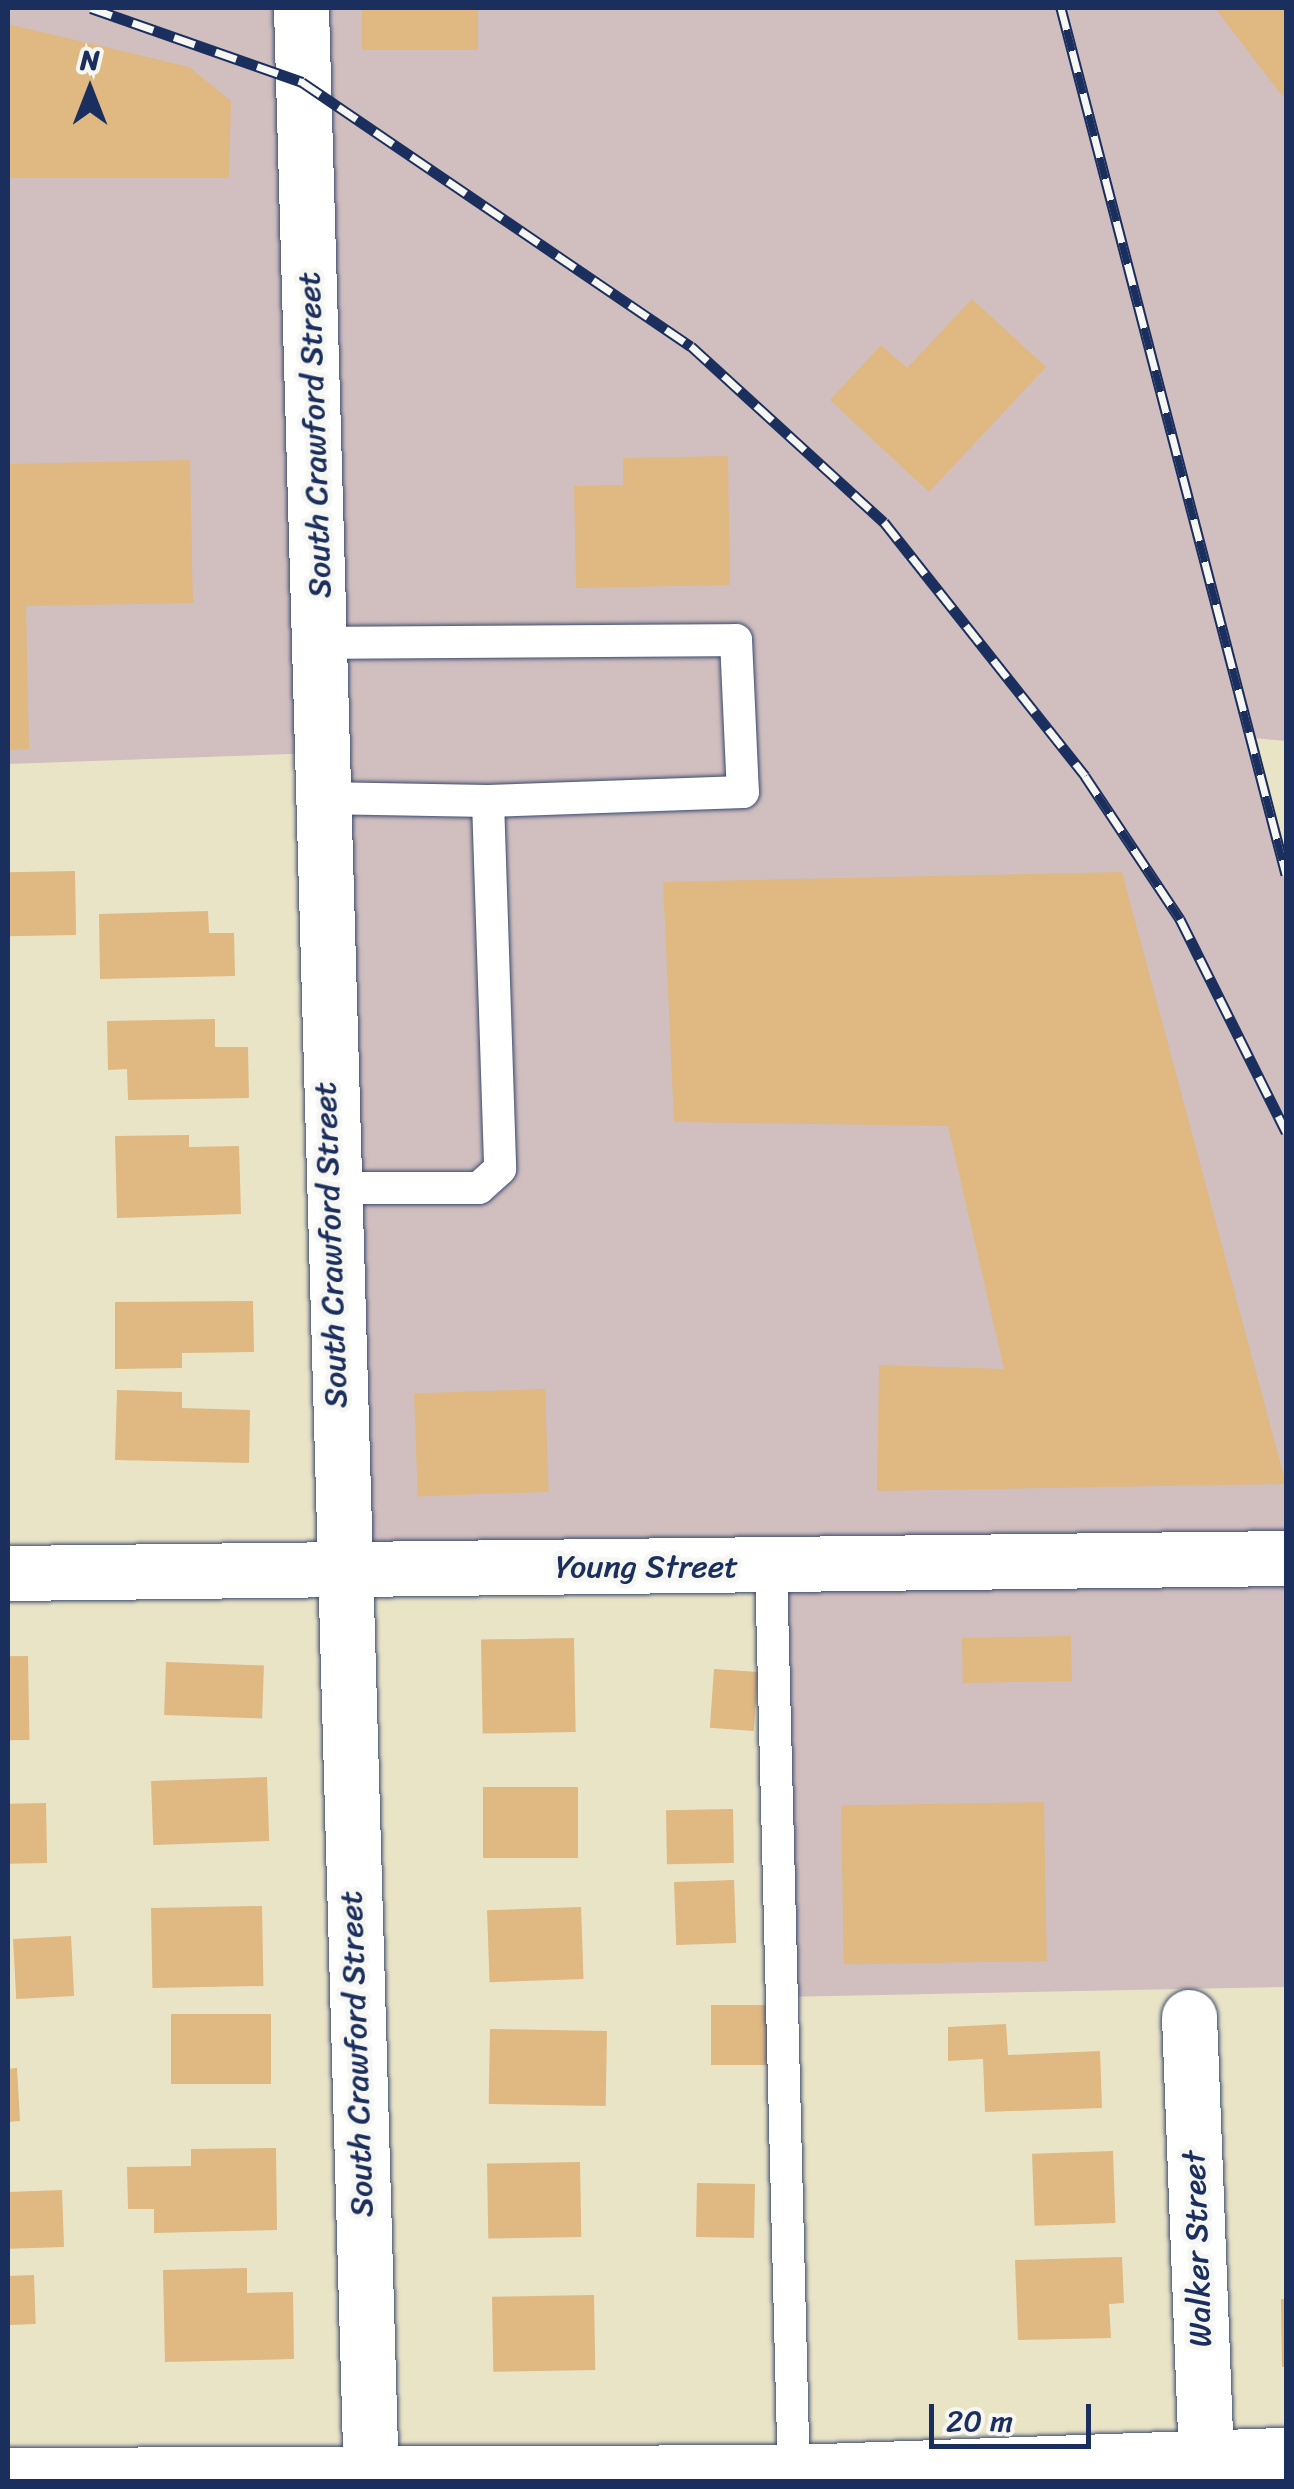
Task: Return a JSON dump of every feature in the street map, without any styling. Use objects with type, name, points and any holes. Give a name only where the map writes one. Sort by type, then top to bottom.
[{"type":"street","name":"South Crawford Street","points":[[301,8],[320,644],[329,1188],[371,2479]]},
{"type":"street","name":"Young Street","points":[[8,1573],[1286,1558]]},
{"type":"street","name":"Walker Street","points":[[1189,2017],[1207,2470]]},
{"type":"street","points":[[8,2475],[371,2479],[794,2477],[1207,2470],[1286,2455]]},
{"type":"lane","points":[[320,644],[736,640],[744,792],[488,800],[320,798]]},
{"type":"lane","points":[[329,1188],[479,1188],[500,1169],[488,800]]},
{"type":"lane","points":[[771,1566],[794,2477]]},
{"type":"shaded area","points":[[8,8],[1286,8],[1286,741],[1252,738],[1286,888],[1286,1987],[782,1997],[771,1567],[341,1570],[320,753],[8,764]]},
{"type":"building","points":[[362,8],[478,8],[478,50],[362,50]]},
{"type":"building","points":[[1215,8],[1286,8],[1286,101]]},
{"type":"building","points":[[8,24],[189,67],[231,101],[229,178],[8,178]]},
{"type":"building","points":[[972,299],[1046,367],[929,492],[830,400],[881,345],[907,368]]},
{"type":"building","points":[[728,456],[730,585],[576,588],[574,486],[623,485],[623,458]]},
{"type":"building","points":[[190,460],[193,603],[26,606],[29,749],[8,750],[8,464]]},
{"type":"building","points":[[75,871],[76,935],[9,936],[8,872]]},
{"type":"building","points":[[1122,872],[1286,1484],[877,1491],[879,1365],[1004,1369],[948,1126],[674,1122],[663,882]]},
{"type":"building","points":[[208,911],[209,933],[234,933],[235,976],[100,979],[99,914]]},
{"type":"building","points":[[215,1019],[215,1047],[248,1047],[249,1098],[128,1100],[127,1069],[108,1070],[107,1021]]},
{"type":"building","points":[[189,1135],[189,1147],[239,1146],[241,1214],[117,1218],[115,1136]]},
{"type":"building","points":[[253,1301],[254,1352],[182,1353],[182,1368],[115,1369],[115,1302]]},
{"type":"building","points":[[545,1389],[549,1492],[418,1497],[414,1394]]},
{"type":"building","points":[[117,1390],[182,1392],[182,1408],[250,1410],[249,1463],[115,1460]]},
{"type":"building","points":[[1071,1636],[1072,1681],[963,1683],[962,1638]]},
{"type":"building","points":[[574,1638],[576,1732],[483,1734],[481,1640]]},
{"type":"building","points":[[8,1656],[28,1656],[29,1740],[9,1740]]},
{"type":"building","points":[[166,1662],[264,1665],[262,1718],[164,1715]]},
{"type":"building","points":[[714,1669],[758,1672],[754,1731],[710,1728]]},
{"type":"building","points":[[267,1777],[269,1841],[153,1845],[151,1781]]},
{"type":"building","points":[[483,1787],[578,1787],[578,1858],[483,1858]]},
{"type":"building","points":[[1044,1802],[1047,1961],[844,1965],[841,1806]]},
{"type":"building","points":[[46,1803],[47,1863],[9,1864],[8,1804]]},
{"type":"building","points":[[733,1809],[734,1863],[667,1864],[666,1810]]},
{"type":"building","points":[[734,1880],[736,1943],[676,1945],[674,1882]]},
{"type":"building","points":[[262,1906],[263,1986],[152,1988],[151,1908]]},
{"type":"building","points":[[581,1907],[584,1979],[490,1982],[487,1910]]},
{"type":"building","points":[[71,1936],[74,1996],[16,1999],[13,1939]]},
{"type":"building","points":[[711,2005],[774,2005],[774,2065],[711,2065]]},
{"type":"building","points":[[171,2014],[271,2014],[271,2084],[171,2084]]},
{"type":"building","points":[[1006,2024],[1008,2055],[1100,2051],[1102,2108],[985,2112],[983,2059],[948,2061],[948,2027]]},
{"type":"building","points":[[490,2029],[607,2031],[606,2106],[489,2104]]},
{"type":"building","points":[[17,2068],[20,2121],[8,2122],[8,2069]]},
{"type":"building","points":[[276,2148],[277,2230],[154,2233],[154,2209],[128,2209],[127,2167],[191,2166],[191,2149]]},
{"type":"building","points":[[1113,2151],[1116,2223],[1035,2226],[1032,2154]]},
{"type":"building","points":[[580,2162],[581,2237],[488,2239],[487,2164]]},
{"type":"building","points":[[697,2183],[755,2184],[754,2238],[696,2237]]},
{"type":"building","points":[[62,2190],[64,2247],[10,2249],[8,2192]]},
{"type":"building","points":[[1122,2257],[1124,2303],[1109,2304],[1111,2338],[1018,2340],[1015,2260]]},
{"type":"building","points":[[247,2268],[247,2293],[293,2292],[294,2359],[165,2362],[163,2270]]},
{"type":"building","points":[[34,2275],[36,2324],[10,2325],[8,2276]]},
{"type":"building","points":[[594,2295],[595,2370],[493,2372],[492,2297]]},
{"type":"building","points":[[1281,2299],[1286,2299],[1286,2367],[1282,2367]]},
{"type":"railway","points":[[91,8],[302,82],[691,346],[884,522],[1085,776],[1180,919],[1286,1132]]},
{"type":"railway","points":[[1061,8],[1286,874]]}]
